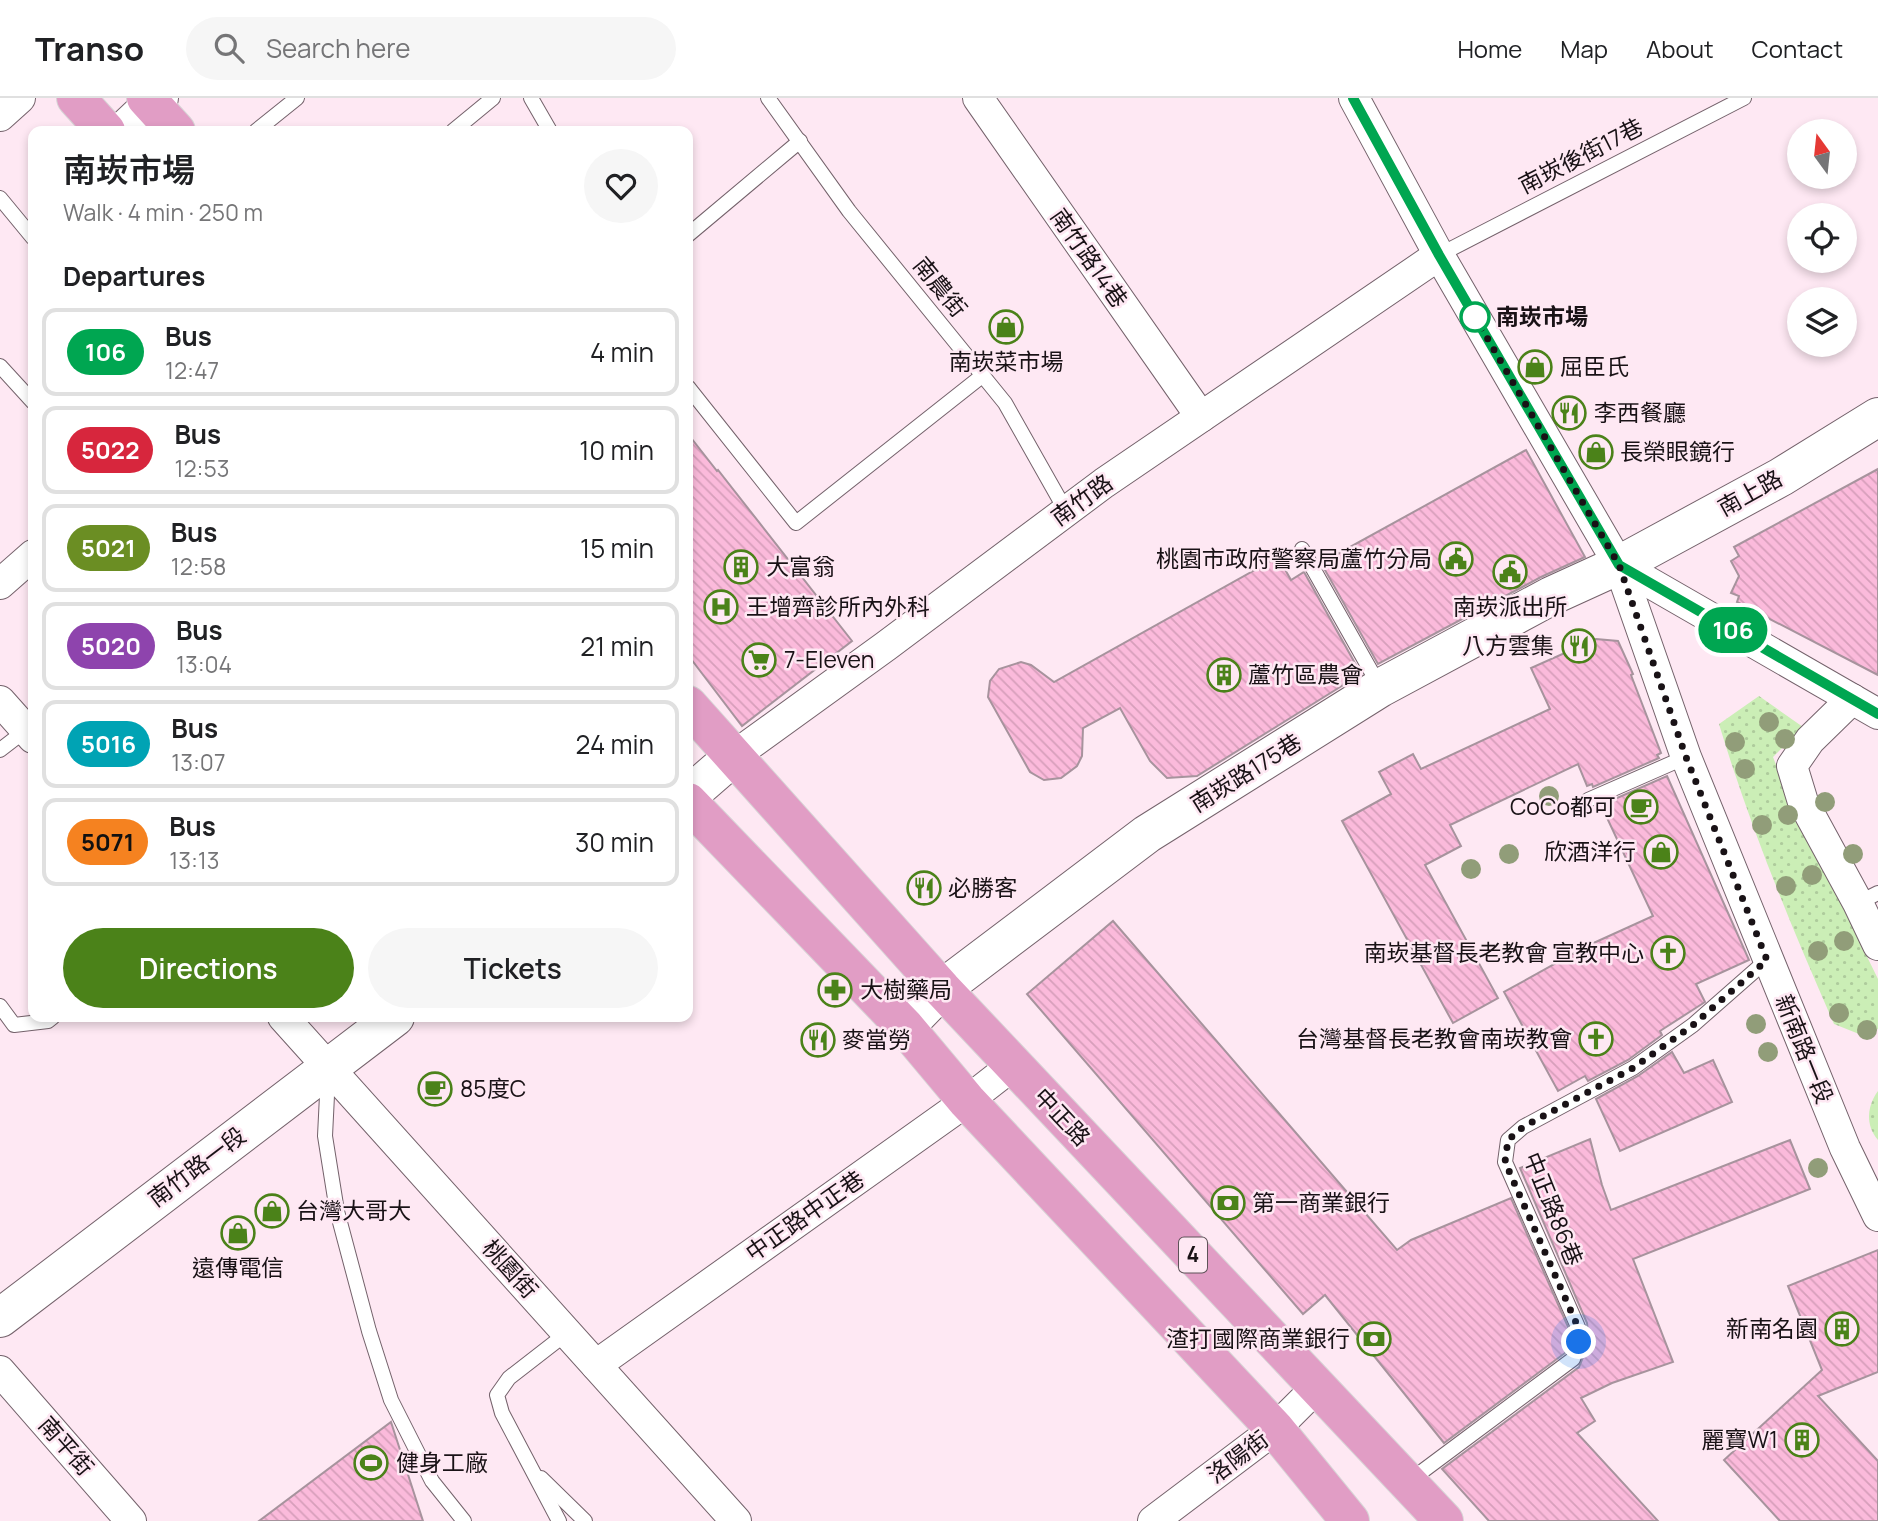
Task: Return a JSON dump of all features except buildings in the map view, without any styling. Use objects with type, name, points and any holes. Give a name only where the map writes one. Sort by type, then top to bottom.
[{"type":"main road","points":[[76,98],[101,126]]},
{"type":"main road","name":"中正路","points":[[693,711],[942,989],[1444,1521]]},
{"type":"main road","points":[[693,807],[905,1027],[967,1101],[1275,1429],[1350,1521]]},
{"type":"street","points":[[0,116],[20,98]]},
{"type":"street","name":"南竹路14巷","points":[[978,98],[1201,417]]},
{"type":"street","name":"新南路一段","points":[[1354,98],[1439,255],[1619,565],[1686,757],[1844,1149],[1878,1216]]},
{"type":"street","points":[[132,126],[159,108]]},
{"type":"street","name":"南竹路","points":[[734,756],[1066,511],[1439,255]]},
{"type":"street","name":"南上路","points":[[1619,565],[1781,477],[1878,417]]},
{"type":"street","points":[[0,584],[28,559]]},
{"type":"street","points":[[1619,565],[1878,714]]},
{"type":"street","name":"南崁路175巷","points":[[905,1027],[942,989],[1147,834],[1380,688],[1551,596],[1619,565]]},
{"type":"street","points":[[1852,699],[1810,740],[1792,766],[1803,802],[1868,898],[1878,945]]},
{"type":"street","points":[[0,701],[28,733]]},
{"type":"street","points":[[693,792],[734,756]]},
{"type":"street","name":"桃園街","points":[[288,1022],[736,1521]]},
{"type":"street","name":"南竹路一段","points":[[0,1318],[388,1022]]},
{"type":"street","name":"中正路中正巷","points":[[596,1365],[967,1101],[1013,1065]]},
{"type":"street","name":"南平街","points":[[0,1371],[131,1521]]},
{"type":"street","name":"洛陽街","points":[[1153,1521],[1275,1429],[1317,1387]]},
{"type":"lane","points":[[262,126],[297,98]]},
{"type":"lane","points":[[459,126],[493,98]]},
{"type":"lane","points":[[531,98],[547,126]]},
{"type":"lane","name":"南農街","points":[[768,98],[849,211],[1005,403],[1066,511]]},
{"type":"lane","name":"南崁後街17巷","points":[[1439,255],[1744,98]]},
{"type":"lane","points":[[693,231],[800,141]]},
{"type":"lane","points":[[0,198],[28,232]]},
{"type":"lane","points":[[0,366],[28,397]]},
{"type":"lane","points":[[693,393],[796,523],[982,376]]},
{"type":"lane","points":[[1302,549],[1380,688]]},
{"type":"lane","points":[[0,750],[28,735]]},
{"type":"lane","points":[[1588,800],[1686,757]]},
{"type":"lane","name":"中正路86巷","points":[[1408,1482],[1573,1359],[1579,1342],[1578,1327],[1505,1162],[1508,1140],[1523,1127],[1633,1068],[1693,1025],[1767,960]]},
{"type":"lane","points":[[0,1006],[14,1025],[40,1022]]},
{"type":"lane","points":[[328,1067],[325,1136],[337,1211],[369,1331],[391,1400],[432,1481],[464,1521]]},
{"type":"lane","points":[[559,1521],[502,1413],[497,1395],[509,1378],[567,1333]]},
{"type":"lane","points":[[532,1470],[584,1521]]},
{"type":"green space","points":[[1759,696],[1803,727],[1773,757],[1788,796],[1878,979],[1878,1029],[1864,1036],[1834,1024],[1772,876],[1719,724]]},
{"type":"green space","points":[[1878,1091],[1878,1140],[1871,1128],[1869,1116]]},
{"type":"bus line","name":"106","points":[[1353,98],[1439,255],[1619,565],[1878,714]]},
{"type":"place","name":"南崁市場","points":[[1475,317]]},
{"type":"place","name":"南崁菜市場","points":[[1006,327]]},
{"type":"place","name":"屈臣氏","points":[[1535,367]]},
{"type":"place","name":"李西餐廳","points":[[1569,413]]},
{"type":"place","name":"長榮眼鏡行","points":[[1596,452]]},
{"type":"place","name":"桃園市政府警察局蘆竹分局","points":[[1456,559]]},
{"type":"place","name":"大富翁","points":[[741,567]]},
{"type":"place","name":"南崁派出所","points":[[1510,572]]},
{"type":"place","name":"王增齊診所內外科","points":[[721,607]]},
{"type":"place","name":"八方雲集","points":[[1579,646]]},
{"type":"place","name":"7-Eleven","points":[[759,660]]},
{"type":"place","name":"蘆竹區農會","points":[[1224,675]]},
{"type":"place","name":"CoCo都可","points":[[1641,807]]},
{"type":"place","name":"欣酒洋行","points":[[1661,852]]},
{"type":"place","name":"必勝客","points":[[924,888]]},
{"type":"place","name":"南崁基督長老教會 宣教中心","points":[[1668,953]]},
{"type":"place","name":"大樹藥局","points":[[835,990]]},
{"type":"place","name":"台灣基督長老教會南崁教會","points":[[1596,1039]]},
{"type":"place","name":"麥當勞","points":[[818,1040]]},
{"type":"place","name":"85度C","points":[[435,1089]]},
{"type":"place","name":"第一商業銀行","points":[[1228,1203]]},
{"type":"place","name":"台灣大哥大","points":[[272,1211]]},
{"type":"place","name":"遠傳電信","points":[[238,1233]]},
{"type":"place","name":"新南名園","points":[[1842,1329]]},
{"type":"place","name":"渣打國際商業銀行","points":[[1374,1339]]},
{"type":"place","name":"麗寶W1","points":[[1802,1440]]},
{"type":"place","name":"健身工廠","points":[[371,1463]]},
{"type":"route","points":[[1475,317],[1619,565],[1686,757],[1767,960],[1693,1025],[1633,1068],[1523,1127],[1508,1140],[1505,1162],[1578,1327],[1579,1342]]}]
